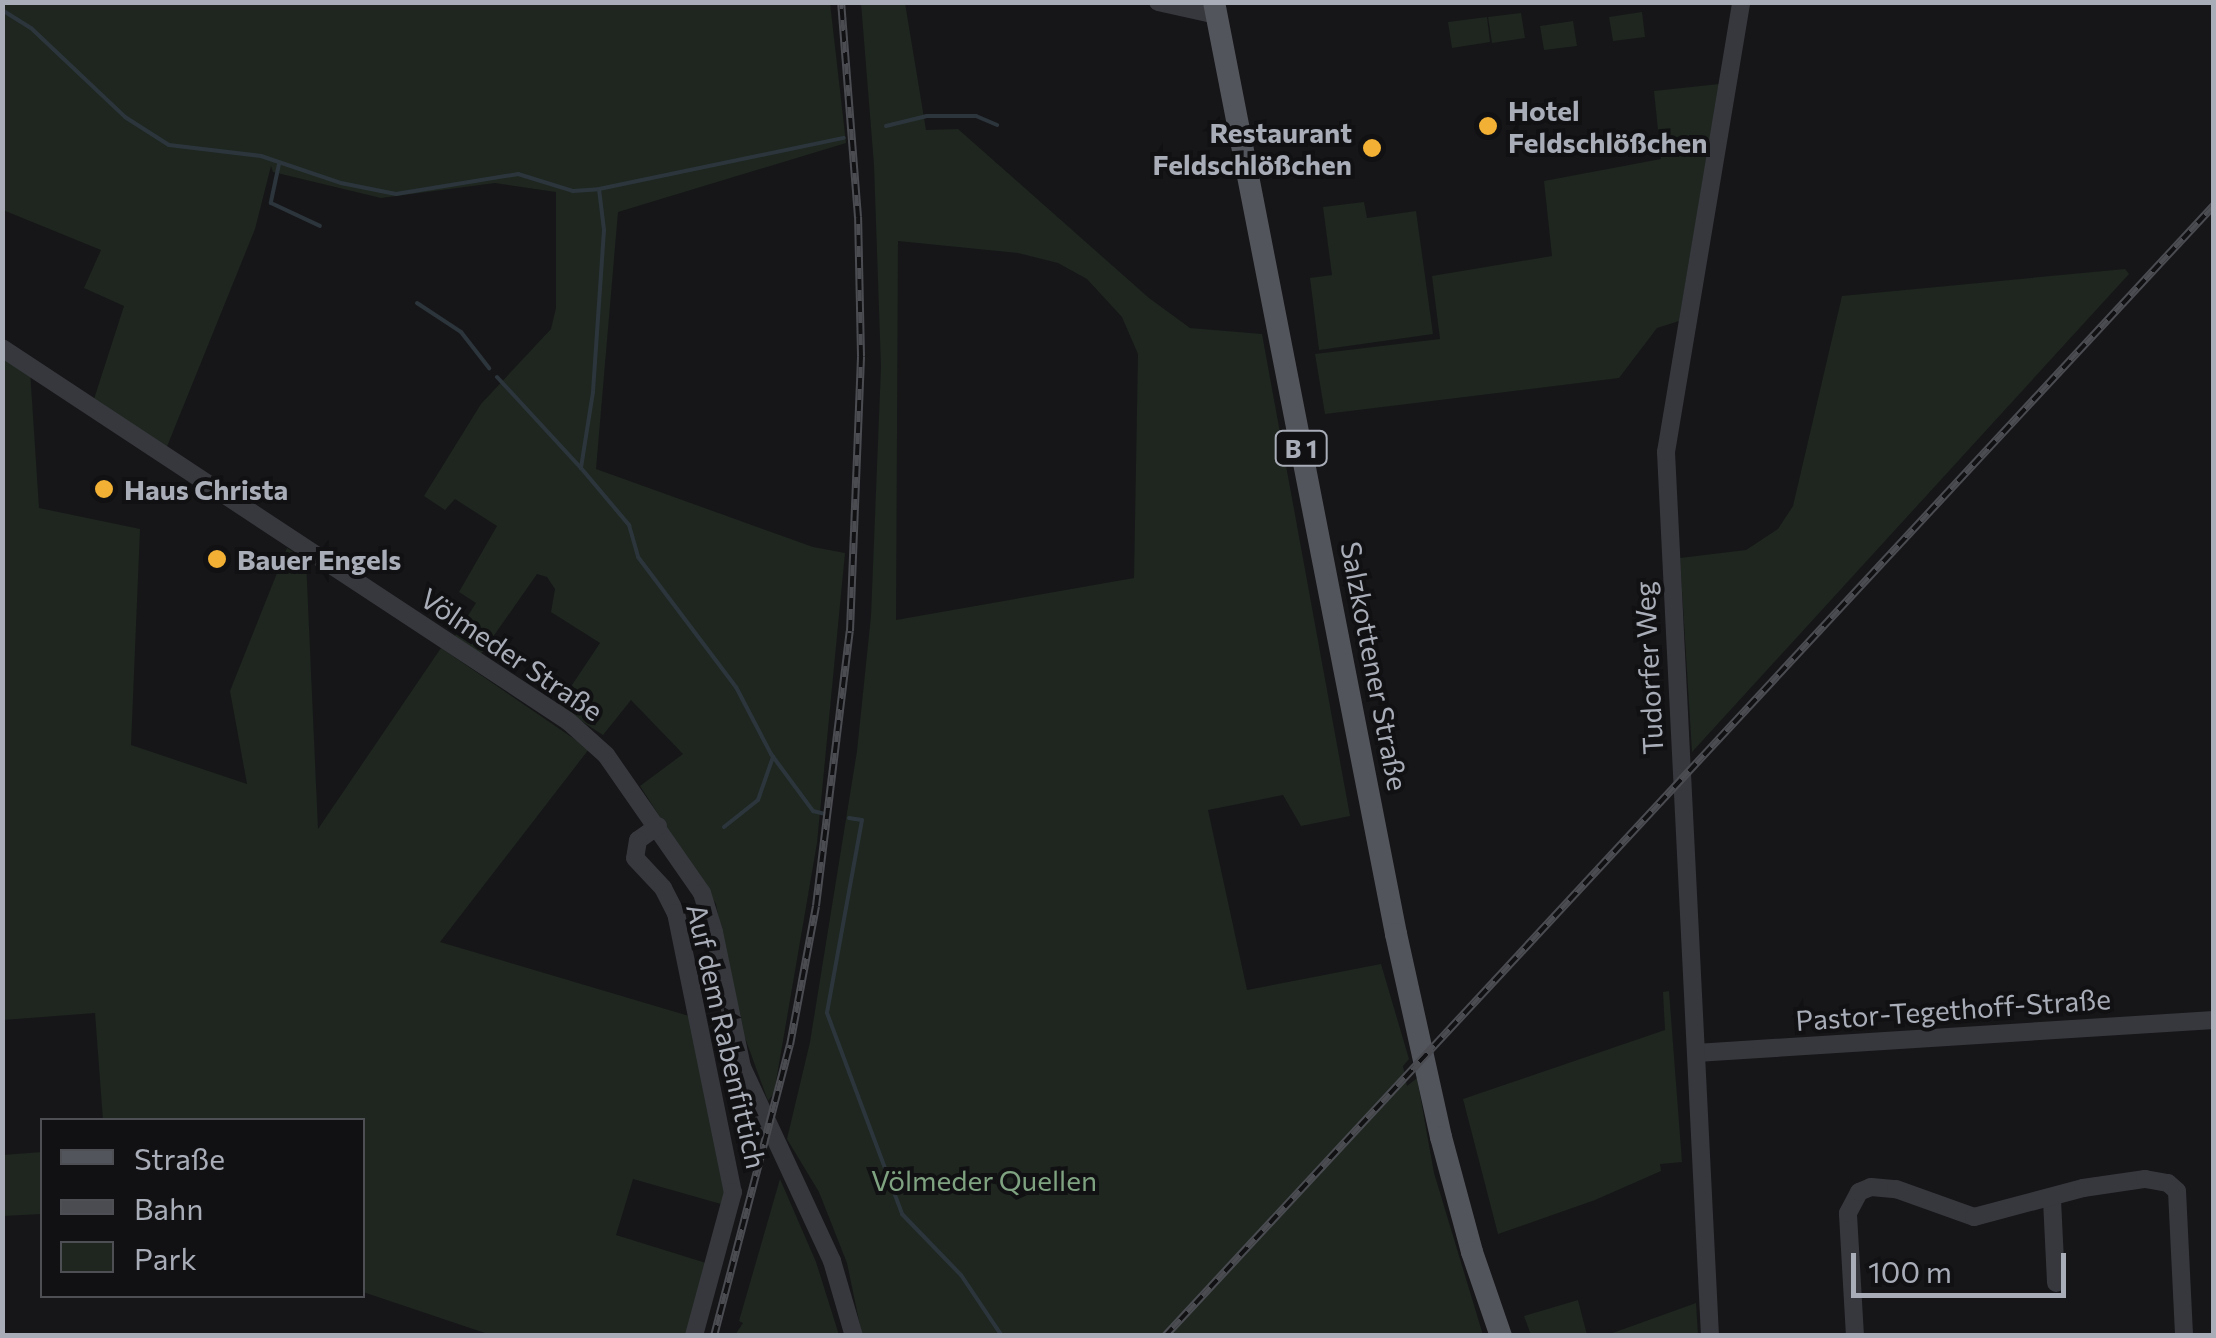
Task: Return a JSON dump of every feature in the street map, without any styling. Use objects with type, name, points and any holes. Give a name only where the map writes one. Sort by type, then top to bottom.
[{"type":"main road","name":"Salzkottener Straße","points":[[1216,9],[1396,934],[1446,1156],[1472,1252],[1501,1336]]},
{"type":"street","points":[[1158,2],[1216,9]]},
{"type":"street","name":"Tudorfer Weg","points":[[1710,1336],[1666,452],[1741,2]]},
{"type":"street","name":"Völmeder Straße","points":[[2,348],[568,721],[606,755],[702,893],[742,1067],[832,1261],[854,1336]]},
{"type":"street","name":"Auf dem Rabenfittich","points":[[658,826],[638,840],[636,858],[663,888],[676,914],[734,1192],[694,1336]]},
{"type":"street","name":"Pastor-Tegethoff-Straße","points":[[1696,1053],[2214,1020]]},
{"type":"street","points":[[1854,1336],[1848,1212],[1859,1192],[1871,1187],[1896,1190],[1974,1218],[2052,1200],[2083,1188],[2145,1179],[2168,1183],[2177,1192],[2184,1336]]},
{"type":"street","points":[[2052,1200],[2056,1283]]},
{"type":"green space","points":[[2,3],[830,3],[846,143],[618,212],[596,469],[813,547],[845,553],[817,843],[774,1093],[768,1101],[735,1010],[716,904],[640,786],[683,754],[631,700],[603,735],[558,706],[600,643],[551,612],[555,589],[547,577],[537,574],[481,654],[455,636],[476,603],[459,592],[497,526],[455,499],[445,510],[424,496],[481,404],[551,329],[556,308],[556,192],[495,183],[381,198],[273,172],[271,166],[255,229],[166,449],[94,399],[124,306],[84,288],[101,250],[3,210]]},
{"type":"green space","name":"Völmeder Quellen","points":[[861,3],[905,3],[926,130],[958,129],[1149,298],[1190,328],[1262,334],[1350,816],[1301,826],[1283,795],[1208,810],[1247,990],[1381,964],[1409,1059],[1403,1066],[1407,1086],[1417,1078],[1434,1173],[1483,1335],[862,1335],[847,1263],[819,1192],[787,1139],[810,1042],[857,751],[871,616],[881,367],[874,165]],"holes":[[[898,241],[1018,253],[1058,263],[1087,279],[1122,317],[1138,354],[1134,578],[896,620]]]},
{"type":"green space","points":[[1642,12],[1645,37],[1613,41],[1609,17]]},
{"type":"green space","points":[[1521,13],[1525,38],[1492,43],[1488,17]]},
{"type":"green space","points":[[1487,17],[1490,42],[1452,48],[1448,22]]},
{"type":"green space","points":[[1573,21],[1577,46],[1544,50],[1540,26]]},
{"type":"green space","points":[[1719,84],[1679,321],[1657,328],[1619,378],[1325,414],[1315,354],[1440,339],[1432,276],[1552,256],[1544,181],[1661,159],[1654,91]]},
{"type":"green space","points":[[1364,202],[1367,218],[1416,211],[1433,334],[1319,350],[1310,278],[1332,275],[1323,207]]},
{"type":"green space","points":[[2125,269],[2129,274],[1692,752],[1680,558],[1746,550],[1778,529],[1793,506],[1842,296]]},
{"type":"green space","points":[[7,356],[30,370],[39,508],[140,529],[131,745],[247,784],[230,691],[287,548],[306,560],[318,829],[441,648],[589,749],[440,942],[689,1016],[725,1193],[721,1204],[633,1179],[616,1235],[706,1263],[686,1335],[491,1335],[365,1293],[365,1118],[103,1118],[95,1013],[3,1020],[2,367]]},
{"type":"green space","points":[[1669,991],[1682,1162],[1660,1164],[1661,1171],[1595,1200],[1498,1234],[1463,1099],[1665,1030],[1663,992]]},
{"type":"green space","points":[[40,1152],[40,1214],[3,1216],[3,1155]]},
{"type":"green space","points":[[780,1179],[816,1262],[839,1335],[735,1335],[743,1323],[739,1321]]},
{"type":"green space","points":[[1578,1300],[1587,1335],[1531,1335],[1524,1316]]},
{"type":"green space","points":[[1696,1303],[1698,1335],[1607,1335]]},
{"type":"waterway","points":[[2,10],[31,28],[125,117],[169,145],[261,156],[341,183],[396,194],[518,174],[573,191],[599,189],[844,138]]},
{"type":"waterway","points":[[886,126],[927,116],[976,116],[997,125]]},
{"type":"waterway","points":[[279,164],[271,203],[320,226]]},
{"type":"waterway","points":[[599,189],[604,230],[593,392],[581,468],[629,525],[638,557],[736,687],[771,754],[813,811],[825,814]]},
{"type":"waterway","points":[[417,303],[461,332],[489,368]]},
{"type":"waterway","points":[[497,377],[581,468]]},
{"type":"waterway","points":[[724,827],[758,800],[773,757]]},
{"type":"waterway","points":[[849,818],[862,820],[827,1013],[902,1214],[961,1275],[1002,1336]]},
{"type":"railway","points":[[714,1336],[790,1045],[816,906],[850,631],[861,356],[858,217],[841,2]]},
{"type":"railway","points":[[1165,1336],[2214,205]]},
{"type":"place","name":"Hotel Feldschlößchen","points":[[1488,126]]},
{"type":"place","name":"Restaurant Feldschlößchen","points":[[1372,148]]},
{"type":"place","name":"Haus Christa","points":[[104,489]]},
{"type":"place","name":"Bauer Engels","points":[[217,559]]}]
